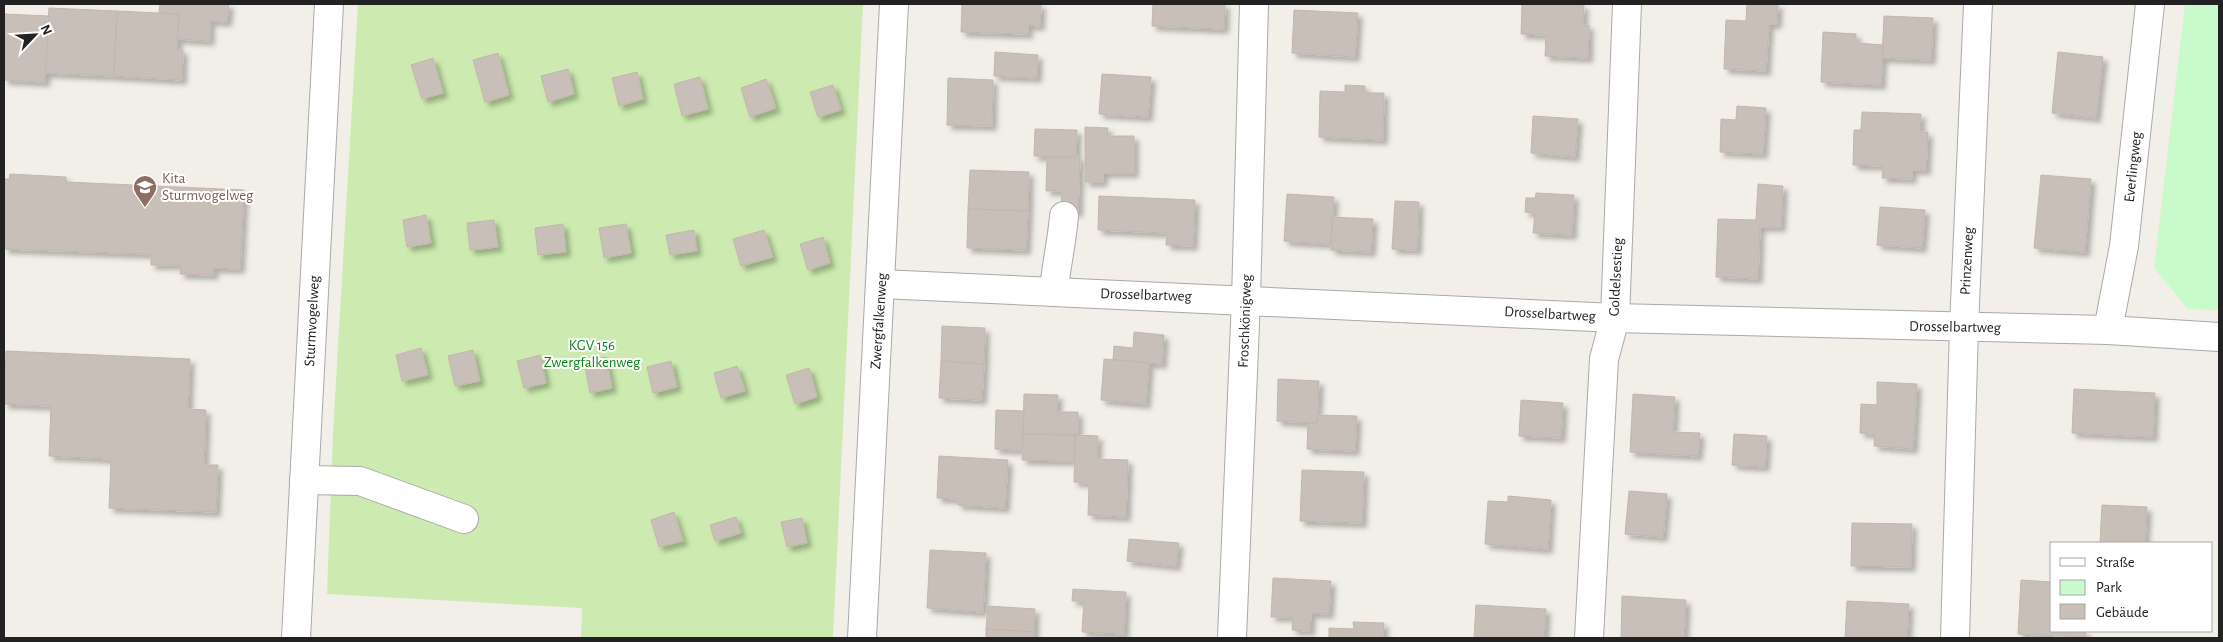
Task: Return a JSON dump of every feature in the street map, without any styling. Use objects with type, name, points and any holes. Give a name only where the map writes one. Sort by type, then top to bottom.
[{"type":"street","name":"Sturmvogelweg","points":[[296,638],[329,4]]},
{"type":"street","name":"Zwergfalkenweg","points":[[862,638],[872,419],[882,284],[894,4]]},
{"type":"street","name":"Froschkönigweg","points":[[1232,638],[1246,299],[1254,4]]},
{"type":"street","name":"Goldelsestieg","points":[[1590,638],[1604,359],[1615,318],[1627,4]]},
{"type":"street","name":"Prinzenweg","points":[[1955,638],[1964,327],[1978,4]]},
{"type":"street","name":"Everlingweg","points":[[2108,330],[2124,246],[2150,4]]},
{"type":"street","points":[[1054,291],[1056,260],[1062,243],[1064,216]]},
{"type":"street","name":"Drosselbartweg","points":[[882,284],[1246,299],[1615,318],[2108,330],[2219,337]]},
{"type":"street","points":[[304,480],[360,481],[464,519]]},
{"type":"green space","name":"KGV 156 Zwergfalkenweg","points":[[358,4],[863,4],[833,638],[581,638],[582,608],[327,594],[333,432]]},
{"type":"green space","points":[[2185,4],[2219,4],[2219,310],[2188,309],[2154,268]]},
{"type":"building","points":[[160,4],[229,4],[227,22],[210,21],[210,41],[177,39],[179,14],[159,13]]},
{"type":"building","points":[[962,4],[1041,4],[1040,26],[1028,25],[1028,34],[961,32]]},
{"type":"building","points":[[1153,4],[1225,4],[1224,29],[1152,26]]},
{"type":"building","points":[[1522,4],[1584,5],[1583,25],[1589,25],[1588,58],[1545,56],[1546,35],[1521,34]]},
{"type":"building","points":[[1747,4],[1778,4],[1777,24],[1769,24],[1766,71],[1724,69],[1726,20],[1746,21]]},
{"type":"building","points":[[49,8],[117,11],[114,76],[45,73]]},
{"type":"building","points":[[1294,10],[1358,13],[1355,57],[1292,53]]},
{"type":"building","points":[[117,11],[179,14],[177,50],[183,50],[182,80],[114,76]]},
{"type":"building","points":[[4,14],[49,16],[45,82],[4,80]]},
{"type":"building","points":[[1884,16],[1933,18],[1931,60],[1882,58]]},
{"type":"building","points":[[1823,32],[1856,34],[1856,43],[1883,45],[1881,85],[1821,82]]},
{"type":"building","points":[[995,52],[1038,55],[1037,78],[994,76]]},
{"type":"building","points":[[2058,52],[2103,57],[2096,118],[2052,113]]},
{"type":"building","points":[[498,53],[509,95],[485,102],[473,60]]},
{"type":"building","points":[[433,58],[443,93],[422,99],[411,65]]},
{"type":"building","points":[[568,69],[574,94],[548,102],[541,76]]},
{"type":"building","points":[[637,72],[643,99],[619,106],[612,78]]},
{"type":"building","points":[[1102,74],[1151,77],[1148,117],[1099,114]]},
{"type":"building","points":[[700,77],[708,109],[682,116],[674,84]]},
{"type":"building","points":[[948,78],[993,80],[992,126],[947,125]]},
{"type":"building","points":[[766,79],[776,108],[750,117],[741,88]]},
{"type":"building","points":[[833,85],[841,110],[818,117],[810,92]]},
{"type":"building","points":[[1345,85],[1365,86],[1365,93],[1384,93],[1383,140],[1319,137],[1320,91],[1345,92]]},
{"type":"building","points":[[1737,106],[1766,108],[1763,154],[1720,152],[1721,119],[1736,120]]},
{"type":"building","points":[[1862,112],[1921,114],[1920,132],[1928,132],[1926,170],[1912,170],[1912,179],[1882,178],[1883,166],[1853,165],[1854,130],[1861,130]]},
{"type":"building","points":[[1533,116],[1578,119],[1575,157],[1531,153]]},
{"type":"building","points":[[1085,127],[1108,128],[1107,136],[1134,136],[1134,173],[1103,173],[1103,182],[1085,182]]},
{"type":"building","points":[[1035,129],[1077,130],[1076,157],[1034,156]]},
{"type":"building","points":[[1047,157],[1080,157],[1078,212],[1061,212],[1062,191],[1046,191]]},
{"type":"building","points":[[970,170],[1029,172],[1028,211],[968,209]]},
{"type":"building","points":[[10,174],[66,177],[66,182],[244,190],[240,269],[213,268],[214,275],[180,274],[181,265],[151,265],[151,254],[4,249],[4,179],[9,179]]},
{"type":"building","points":[[2041,175],[2091,179],[2085,252],[2034,248]]},
{"type":"building","points":[[1758,184],[1783,186],[1781,227],[1760,227],[1758,279],[1716,277],[1718,219],[1756,220]]},
{"type":"building","points":[[1536,193],[1574,195],[1572,235],[1533,233],[1535,213],[1525,212],[1526,198],[1535,198]]},
{"type":"building","points":[[1287,194],[1334,197],[1331,244],[1284,241]]},
{"type":"building","points":[[1099,196],[1195,200],[1193,246],[1166,245],[1167,233],[1098,230]]},
{"type":"building","points":[[1395,201],[1419,202],[1417,250],[1392,249]]},
{"type":"building","points":[[1880,207],[1925,210],[1922,248],[1877,245]]},
{"type":"building","points":[[968,209],[1028,211],[1026,250],[967,248]]},
{"type":"building","points":[[426,215],[431,243],[407,247],[403,220]]},
{"type":"building","points":[[1332,217],[1373,219],[1371,252],[1331,250]]},
{"type":"building","points":[[494,220],[498,247],[470,250],[467,223]]},
{"type":"building","points":[[563,224],[566,252],[538,255],[535,228]]},
{"type":"building","points":[[626,224],[631,253],[604,258],[599,228]]},
{"type":"building","points":[[694,230],[697,251],[670,255],[666,235]]},
{"type":"building","points":[[764,230],[773,257],[741,266],[733,239]]},
{"type":"building","points":[[823,237],[830,263],[808,270],[800,244]]},
{"type":"building","points":[[942,326],[985,328],[984,364],[941,361]]},
{"type":"building","points":[[1134,332],[1164,335],[1162,364],[1113,360],[1114,346],[1133,348]]},
{"type":"building","points":[[421,348],[428,375],[402,381],[396,355]]},
{"type":"building","points":[[473,350],[480,381],[455,386],[448,356]]},
{"type":"building","points":[[6,351],[190,359],[188,409],[206,410],[204,465],[218,465],[216,512],[109,508],[111,459],[49,456],[51,406],[4,404]]},
{"type":"building","points":[[540,355],[546,383],[524,388],[517,361]]},
{"type":"building","points":[[606,357],[612,388],[590,393],[584,361]]},
{"type":"building","points":[[1104,359],[1149,363],[1146,404],[1101,400]]},
{"type":"building","points":[[671,361],[677,387],[653,393],[647,367]]},
{"type":"building","points":[[941,361],[984,364],[982,400],[939,398]]},
{"type":"building","points":[[737,366],[745,391],[721,398],[714,373]]},
{"type":"building","points":[[809,368],[817,397],[795,404],[786,375]]},
{"type":"building","points":[[1278,379],[1319,381],[1317,423],[1277,421]]},
{"type":"building","points":[[1877,382],[1917,384],[1913,449],[1874,446],[1875,434],[1860,433],[1861,404],[1877,405]]},
{"type":"building","points":[[2074,389],[2155,393],[2153,437],[2072,433]]},
{"type":"building","points":[[1024,394],[1058,395],[1057,412],[1078,412],[1078,435],[1023,434]]},
{"type":"building","points":[[1633,394],[1675,397],[1673,432],[1700,433],[1698,456],[1630,452]]},
{"type":"building","points":[[1521,400],[1563,403],[1561,438],[1519,436]]},
{"type":"building","points":[[996,410],[1024,411],[1022,450],[995,449]]},
{"type":"building","points":[[1317,415],[1357,416],[1355,451],[1307,449],[1308,423],[1317,423]]},
{"type":"building","points":[[1023,434],[1075,435],[1074,461],[1022,460]]},
{"type":"building","points":[[1734,434],[1767,436],[1765,467],[1732,465]]},
{"type":"building","points":[[1075,435],[1098,436],[1097,459],[1128,460],[1126,517],[1088,515],[1089,483],[1074,482]]},
{"type":"building","points":[[939,456],[1008,460],[1005,508],[958,505],[958,499],[937,498]]},
{"type":"building","points":[[1302,470],[1364,472],[1362,523],[1300,521]]},
{"type":"building","points":[[1629,491],[1667,494],[1663,537],[1625,534]]},
{"type":"building","points":[[1508,496],[1551,500],[1548,549],[1485,544],[1488,501],[1508,502]]},
{"type":"building","points":[[2102,505],[2147,507],[2145,542],[2100,542]]},
{"type":"building","points":[[674,512],[683,541],[659,547],[651,520]]},
{"type":"building","points":[[736,517],[741,533],[715,541],[710,525]]},
{"type":"building","points":[[802,518],[807,543],[787,547],[781,522]]},
{"type":"building","points":[[1852,523],[1912,524],[1911,567],[1851,566]]},
{"type":"building","points":[[1129,539],[1179,543],[1176,566],[1127,561]]},
{"type":"building","points":[[930,550],[986,553],[983,612],[927,608]]},
{"type":"building","points":[[1273,578],[1331,581],[1329,614],[1311,613],[1310,631],[1292,630],[1293,617],[1271,617]]},
{"type":"building","points":[[2021,580],[2050,582],[2050,632],[2086,632],[2085,637],[2018,634]]},
{"type":"building","points":[[1073,589],[1126,592],[1124,634],[1082,632],[1084,601],[1072,601]]},
{"type":"building","points":[[1622,596],[1686,600],[1684,638],[1621,638]]},
{"type":"building","points":[[1847,601],[1909,604],[1907,638],[1845,638]]},
{"type":"building","points":[[1476,605],[1546,609],[1544,638],[1474,638]]},
{"type":"building","points":[[988,606],[1035,609],[1034,632],[986,629]]},
{"type":"building","points":[[1353,622],[1384,623],[1383,638],[1329,638],[1329,628],[1354,629]]},
{"type":"building","points":[[986,629],[1034,632],[1034,638],[986,638]]},
{"type":"place","name":"Kita Sturmvogelweg","points":[[145,208]]}]
